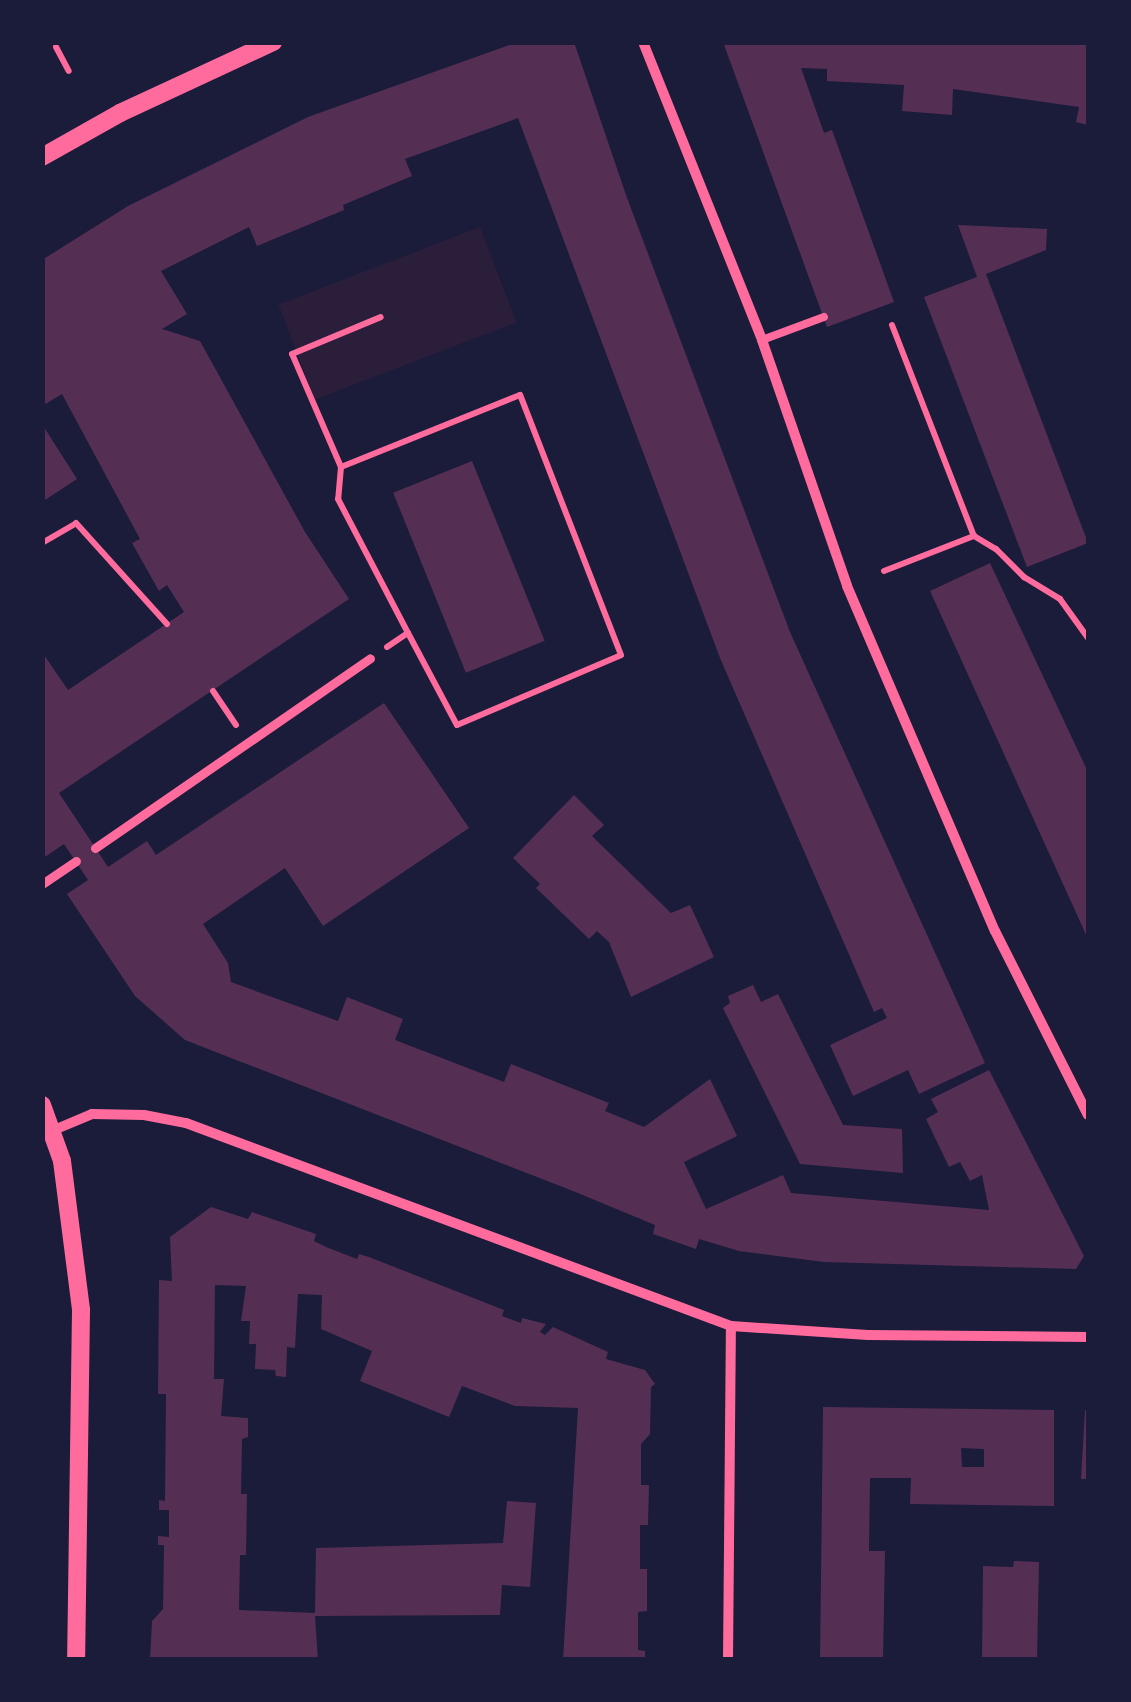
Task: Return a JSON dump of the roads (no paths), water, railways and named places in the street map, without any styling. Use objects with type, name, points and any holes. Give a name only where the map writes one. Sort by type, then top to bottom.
[{"type":"street","points":[[42,157],[120,113],[273,42]]},
{"type":"street","points":[[643,42],[762,340],[847,586],[995,931],[1088,1115]]},
{"type":"street","points":[[96,848],[370,658]]},
{"type":"street","points":[[42,884],[76,861]]},
{"type":"street","points":[[42,1105],[54,1130],[75,1240],[82,1310],[76,1660]]},
{"type":"street","points":[[54,1130],[92,1114],[144,1115],[186,1123],[732,1326],[868,1335],[1088,1336]]},
{"type":"street","points":[[728,1660],[732,1326]]},
{"type":"lane","points":[[762,340],[824,317]]}]
